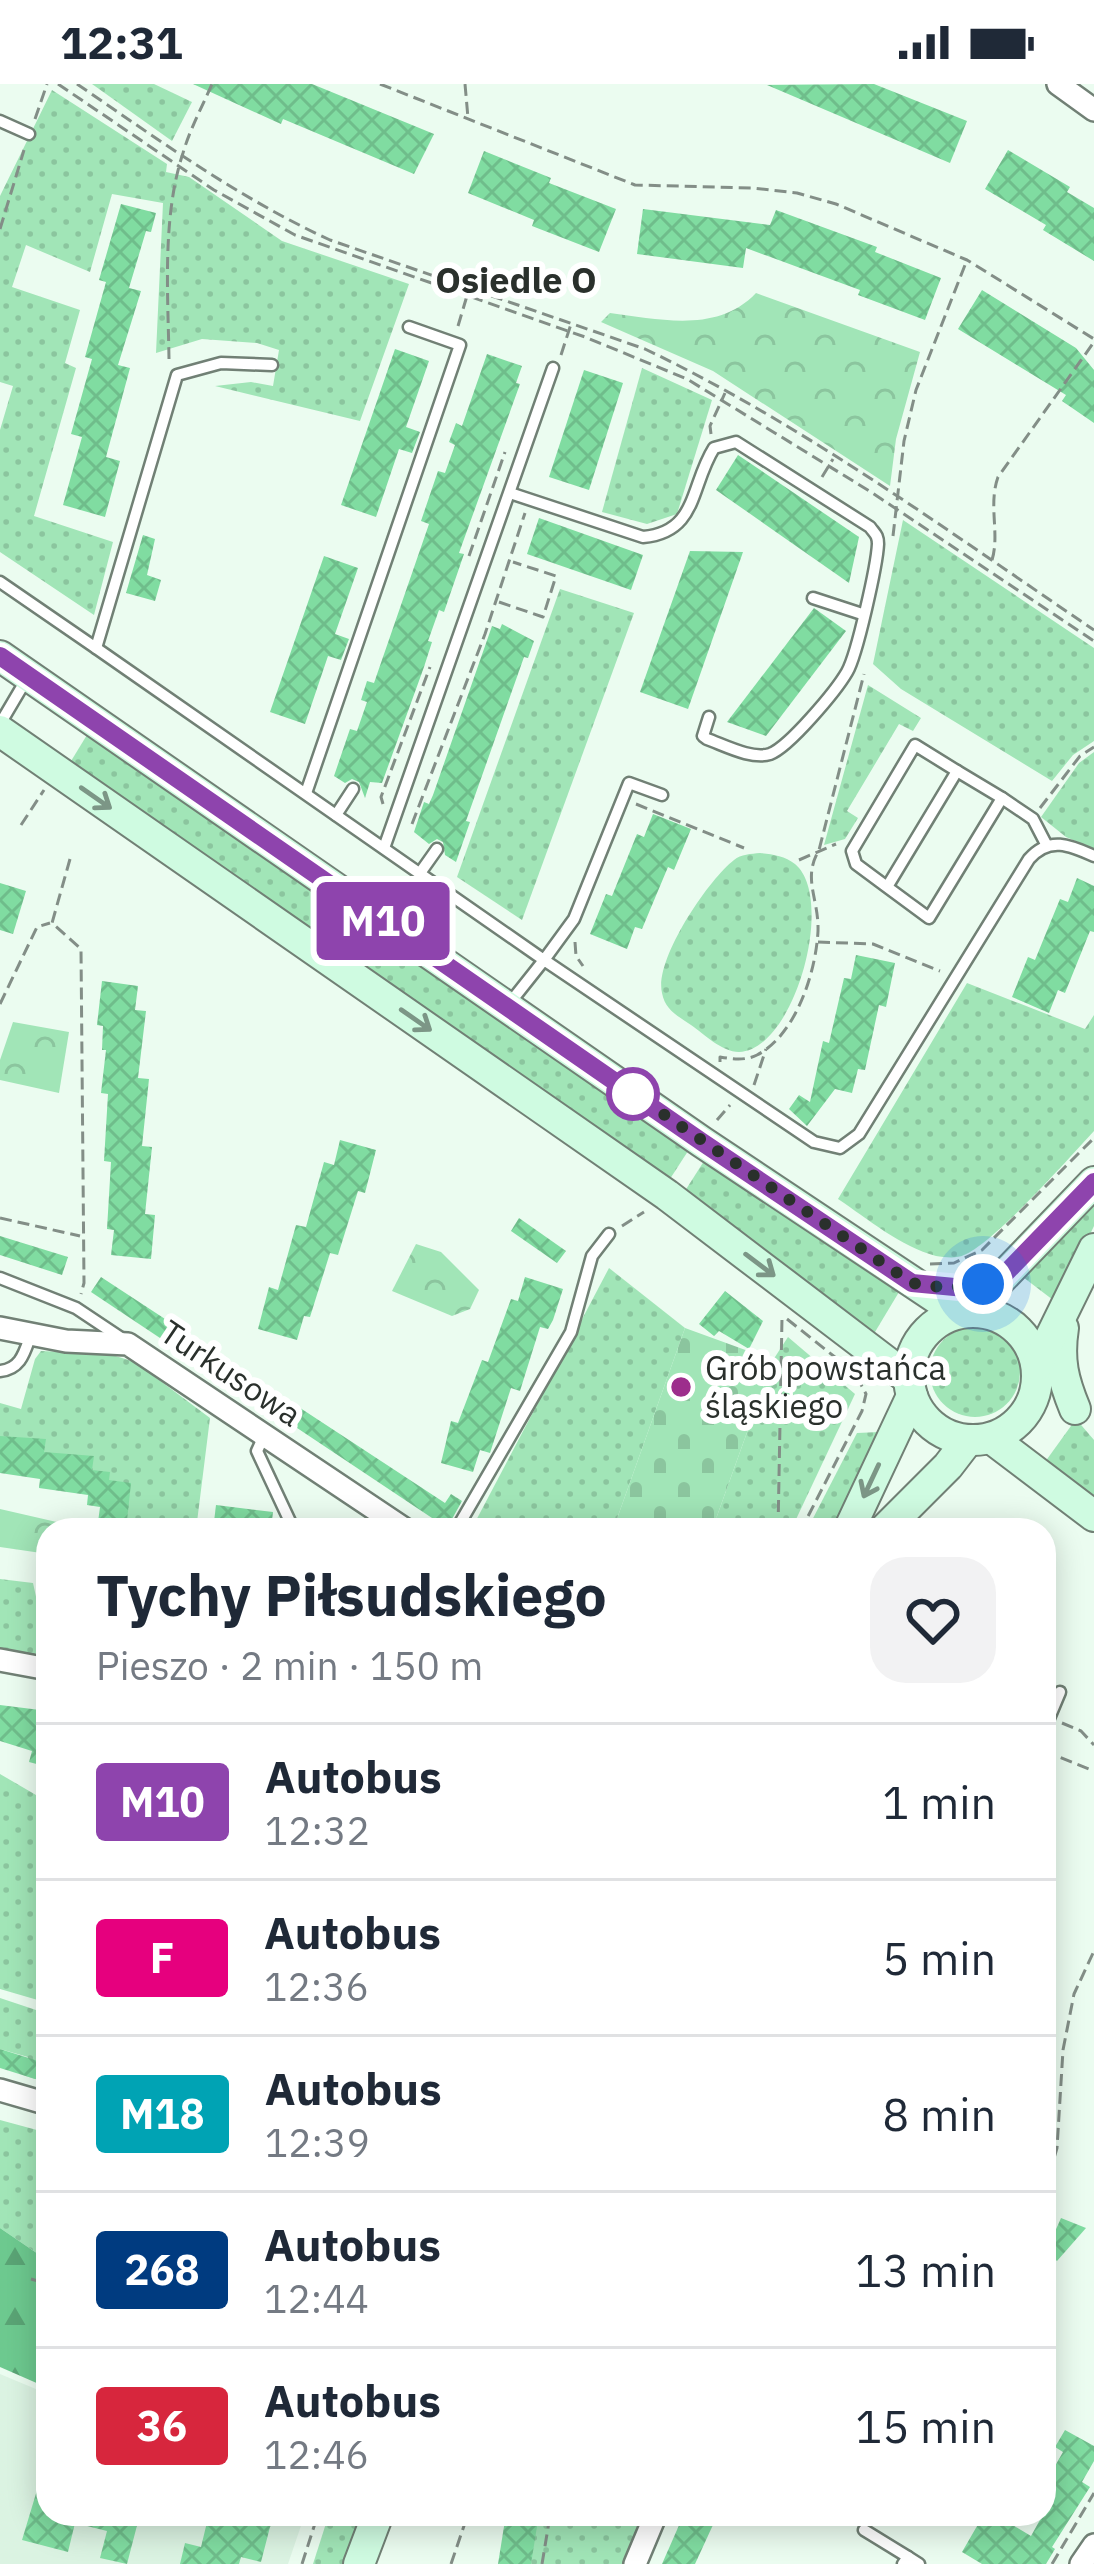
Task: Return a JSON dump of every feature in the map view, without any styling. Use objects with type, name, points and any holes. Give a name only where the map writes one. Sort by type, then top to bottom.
[{"type":"main road","points":[[0,656],[507,1007],[919,1273],[965,1312],[1006,1320],[1031,1347],[1037,1373],[1085,1419]]},
{"type":"main road","points":[[0,727],[667,1195],[870,1349],[910,1388],[933,1426],[979,1439],[1032,1468],[1094,1516]]},
{"type":"main road","points":[[855,1518],[910,1388],[917,1344],[928,1330],[965,1312],[1094,1182]]},
{"type":"main road","points":[[896,1518],[979,1439],[1023,1417],[1037,1373],[1094,1249]]},
{"type":"main road","points":[[919,1273],[965,1288],[1000,1279]]},
{"type":"main road","points":[[1064,1316],[1058,1355],[1062,1378],[1085,1419]]},
{"type":"main road","points":[[870,1349],[893,1395],[894,1432]]},
{"type":"main road","points":[[947,1466],[983,1453],[1032,1468]]},
{"type":"main road","points":[[359,2564],[373,2526]]},
{"type":"street","points":[[1058,84],[1094,110]]},
{"type":"street","name":"Turkusowa","points":[[0,1328],[30,1337],[128,1344],[388,1518]]},
{"type":"street","points":[[0,1660],[36,1666]]},
{"type":"street","points":[[0,2090],[36,2100]]},
{"type":"street","points":[[635,2564],[651,2526]]},
{"type":"street","points":[[1081,2564],[1094,2545]]},
{"type":"lane","points":[[0,121],[29,134]]},
{"type":"lane","points":[[305,794],[460,345],[409,327]]},
{"type":"lane","points":[[97,647],[177,375],[221,363],[272,365]]},
{"type":"lane","points":[[384,848],[559,367]]},
{"type":"lane","points":[[510,493],[643,537],[658,536],[686,517],[713,450],[724,442],[736,442],[870,527],[876,536],[848,671],[779,749],[758,756],[707,739],[709,717]]},
{"type":"lane","points":[[0,582],[814,1142],[840,1148],[852,1142],[1029,859],[1046,844],[1071,846],[1094,856]]},
{"type":"lane","points":[[813,598],[862,614]]},
{"type":"lane","points":[[0,727],[28,676]]},
{"type":"lane","points":[[1002,798],[929,918],[856,864],[852,850],[915,745],[1002,798],[1033,819],[1046,844]]},
{"type":"lane","points":[[887,887],[957,771]]},
{"type":"lane","points":[[507,1007],[574,920],[629,783],[662,795]]},
{"type":"lane","points":[[336,814],[352,789]]},
{"type":"lane","points":[[420,873],[437,849]]},
{"type":"lane","points":[[463,1518],[571,1332],[592,1256],[609,1234]]},
{"type":"lane","points":[[0,1278],[76,1308],[128,1344]]},
{"type":"lane","points":[[0,1371],[10,1370],[22,1358],[30,1337]]},
{"type":"lane","points":[[264,1435],[256,1451],[288,1518]]},
{"type":"lane","points":[[1056,1701],[1060,1692]]},
{"type":"lane","points":[[863,2530],[910,2562]]},
{"type":"path","points":[[0,229],[46,84]]},
{"type":"path","points":[[58,84],[179,166],[295,235],[656,365],[722,400],[1094,641]]},
{"type":"path","points":[[77,84],[238,194],[297,224],[645,349],[726,391],[898,498],[1094,630]]},
{"type":"path","points":[[177,375],[170,370],[167,292],[179,166],[212,84]]},
{"type":"path","points":[[380,84],[639,186],[752,188],[817,198],[967,260],[1094,340],[998,477],[993,490],[992,561]]},
{"type":"path","points":[[464,84],[468,120]]},
{"type":"path","points":[[891,551],[904,441],[916,390],[967,260]]},
{"type":"path","points":[[453,342],[470,287]]},
{"type":"path","points":[[559,367],[571,322]]},
{"type":"path","points":[[713,450],[710,426],[726,391]]},
{"type":"path","points":[[464,572],[509,444]]},
{"type":"path","points":[[813,490],[833,458]]},
{"type":"path","points":[[395,818],[413,824],[511,562],[526,499]]},
{"type":"path","points":[[497,602],[543,617],[556,576],[511,562]]},
{"type":"path","points":[[360,831],[381,815],[381,797],[434,657]]},
{"type":"path","points":[[716,1122],[748,1084],[753,1087],[767,1047],[786,1025],[806,988],[817,942],[815,893],[808,868],[819,850],[866,667]]},
{"type":"path","points":[[1033,819],[1080,756],[1094,747]]},
{"type":"path","points":[[21,825],[45,788]]},
{"type":"path","points":[[628,801],[744,848]]},
{"type":"path","points":[[799,860],[847,841],[856,845]]},
{"type":"path","points":[[52,923],[70,859]]},
{"type":"path","points":[[0,1004],[38,927],[52,923]]},
{"type":"path","points":[[52,923],[81,949],[84,1283],[76,1308]]},
{"type":"path","points":[[579,929],[575,944],[581,965]]},
{"type":"path","points":[[817,942],[873,944],[948,974]]},
{"type":"path","points":[[720,1065],[720,1057],[741,1060],[767,1047]]},
{"type":"path","points":[[919,1273],[982,1250],[1094,1138]]},
{"type":"path","points":[[609,1234],[646,1211]]},
{"type":"path","points":[[0,1218],[81,1236]]},
{"type":"path","points":[[778,1518],[782,1316],[855,1373],[866,1394],[862,1411],[807,1518]]},
{"type":"path","points":[[1056,1724],[1065,1723],[1094,1744]]},
{"type":"path","points":[[1056,1756],[1094,1771]]},
{"type":"path","points":[[1056,2151],[1063,2050],[1074,1994],[1094,1951]]},
{"type":"path","points":[[31,2279],[36,2280]]},
{"type":"path","points":[[1052,2564],[1094,2493]]},
{"type":"path","points":[[302,2564],[314,2526]]},
{"type":"path","points":[[451,2564],[464,2526]]},
{"type":"path","points":[[542,2564],[548,2526]]},
{"type":"shaded area","points":[[0,2374],[36,2389],[36,2526],[301,2526],[288,2564],[0,2564]]},
{"type":"green space","points":[[92,84],[154,84],[192,102],[172,141]]},
{"type":"green space","points":[[52,90],[167,164],[166,172],[189,177],[282,241],[409,284],[360,421],[215,386],[251,382],[273,386],[279,350],[257,343],[202,339],[156,353],[163,203],[112,194],[90,272],[26,245],[12,287],[80,310],[65,363],[76,368],[34,516],[113,542],[94,615],[0,552],[0,430],[13,386],[0,382],[0,196]]},
{"type":"green space","points":[[756,293],[920,352],[896,439],[890,486],[713,371],[601,322],[610,313],[706,319],[741,306]]},
{"type":"green space","points":[[642,368],[712,400],[677,514],[647,524],[602,512]]},
{"type":"green space","points":[[903,520],[1094,648],[1094,741],[1073,755],[1052,781],[901,689],[873,664]]},
{"type":"green space","points":[[560,589],[634,613],[522,920],[457,877]]},
{"type":"green space","points":[[868,685],[921,718],[913,731],[899,724],[847,811],[858,818],[845,839],[824,845]]},
{"type":"green space","points":[[90,730],[690,1148],[668,1182],[68,766]]},
{"type":"green space","points":[[1094,752],[1094,849],[1066,837],[1041,817],[1079,763]]},
{"type":"green space","points":[[760,853],[791,861],[807,882],[810,938],[792,1001],[777,1027],[759,1045],[739,1052],[720,1046],[673,1012],[662,993],[662,979],[674,942],[711,885],[737,858]]},
{"type":"green space","points":[[967,983],[1085,1029],[1094,1015],[1094,1131],[993,1235],[964,1255],[946,1257],[910,1246],[838,1199]]},
{"type":"green space","points":[[13,1022],[69,1032],[59,1093],[0,1080],[0,1060]]},
{"type":"green space","points":[[706,1158],[902,1287],[872,1337],[683,1194]]},
{"type":"green space","points":[[1094,1192],[1094,1226],[1057,1303],[1015,1271]]},
{"type":"green space","points":[[416,1244],[441,1252],[479,1290],[470,1309],[452,1316],[392,1291]]},
{"type":"green space","points":[[609,1268],[685,1328],[617,1518],[477,1518]]},
{"type":"green space","points":[[975,1327],[992,1330],[1007,1340],[1017,1355],[1017,1389],[1007,1404],[992,1414],[975,1417],[958,1414],[943,1404],[933,1389],[930,1372],[933,1355],[943,1340],[958,1330]]},
{"type":"green space","points":[[685,1328],[773,1360],[716,1518],[617,1518]]},
{"type":"green space","points":[[788,1337],[855,1394],[797,1518],[716,1518],[773,1360]]},
{"type":"green space","points":[[41,1351],[109,1354],[135,1362],[210,1418],[198,1518],[115,1518],[109,1493],[0,1438],[0,1403],[21,1409]]},
{"type":"green space","points":[[1076,1419],[1094,1440],[1094,1499],[1045,1462]]},
{"type":"green space","points":[[879,1432],[837,1518],[813,1518],[857,1433]]},
{"type":"green space","points":[[0,1509],[39,1518],[36,1552],[0,1547]]},
{"type":"green space","points":[[0,1579],[33,1583],[36,1653],[26,1658],[0,1653]]},
{"type":"green space","points":[[0,1774],[36,1795],[36,2000],[0,1989]]},
{"type":"green space","points":[[0,1998],[36,2010],[35,2079],[23,2075],[28,2057],[0,2049]]},
{"type":"green space","points":[[0,2120],[36,2130],[36,2253],[0,2228]]},
{"type":"green space","points":[[0,2228],[36,2253],[36,2383],[0,2367]]},
{"type":"green space","points":[[325,2526],[357,2526],[343,2564],[313,2564]]},
{"type":"green space","points":[[533,2526],[645,2526],[628,2564],[531,2564]]},
{"type":"building","points":[[193,84],[312,84],[434,134],[414,174],[283,119],[281,124]]},
{"type":"building","points":[[874,84],[967,121],[950,163],[767,85]]},
{"type":"building","points":[[1008,150],[1070,187],[1067,192],[1094,208],[1094,261],[985,189]]},
{"type":"building","points":[[484,151],[616,209],[599,252],[532,226],[534,220],[468,193]]},
{"type":"building","points":[[121,204],[156,213],[129,288],[141,291],[118,365],[130,368],[106,457],[120,461],[105,517],[63,505],[82,437],[71,434],[92,359],[85,357],[106,282],[99,280]]},
{"type":"building","points":[[643,209],[770,225],[776,210],[877,247],[875,252],[941,278],[925,320],[746,248],[743,268],[637,254]]},
{"type":"building","points":[[982,290],[1076,348],[1094,370],[1094,423],[1062,401],[1066,395],[958,329]]},
{"type":"building","points":[[395,349],[429,361],[406,427],[420,432],[412,453],[399,449],[376,517],[341,505]]},
{"type":"building","points":[[487,354],[522,366],[516,383],[520,384],[382,783],[370,782],[365,798],[359,782],[345,783],[334,776],[350,729],[357,731],[367,702],[361,700],[367,681],[374,683],[429,524],[421,521],[438,471],[445,473],[455,445],[449,442],[456,423],[462,426]]},
{"type":"building","points":[[584,370],[623,383],[589,490],[549,477]]},
{"type":"building","points":[[738,455],[859,537],[849,583],[716,490]]},
{"type":"building","points":[[539,518],[643,555],[631,590],[527,554]]},
{"type":"building","points":[[143,535],[155,539],[147,575],[161,580],[155,601],[126,593]]},
{"type":"building","points":[[690,551],[743,552],[688,709],[640,692]]},
{"type":"building","points":[[324,556],[358,568],[335,634],[349,639],[341,660],[328,656],[305,724],[270,712]]},
{"type":"building","points":[[814,608],[846,631],[766,736],[727,722]]},
{"type":"building","points":[[502,624],[534,641],[528,658],[524,657],[466,821],[470,822],[456,862],[445,855],[443,842],[437,839],[429,844],[414,832],[424,802],[429,804],[433,795],[492,626],[500,629]]},
{"type":"building","points":[[653,814],[691,829],[674,870],[668,867],[642,929],[635,927],[627,949],[590,934],[606,894],[612,896],[637,834],[644,837]]},
{"type":"building","points":[[1077,878],[1094,886],[1094,932],[1090,931],[1065,993],[1058,990],[1049,1013],[1012,997],[1028,957],[1035,960],[1060,899],[1068,902]]},
{"type":"building","points":[[0,883],[26,891],[13,934],[0,930]]},
{"type":"building","points":[[856,955],[895,963],[886,1007],[879,1005],[865,1070],[858,1069],[852,1093],[835,1089],[807,1126],[789,1109],[799,1095],[810,1102],[823,1041],[829,1043],[844,978],[851,979]]},
{"type":"building","points":[[102,981],[138,986],[135,1010],[146,1011],[138,1078],[149,1079],[142,1146],[152,1147],[145,1214],[155,1215],[151,1259],[111,1255],[114,1230],[107,1229],[111,1162],[104,1161],[108,1094],[101,1093],[106,1050],[102,1050],[103,1026],[97,1025]]},
{"type":"building","points":[[340,1140],[376,1150],[365,1193],[358,1191],[338,1255],[330,1253],[310,1317],[304,1316],[297,1340],[258,1329],[269,1287],[278,1290],[296,1225],[306,1227],[324,1162],[334,1165]]},
{"type":"building","points":[[519,1218],[566,1251],[557,1263],[511,1231]]},
{"type":"building","points":[[0,1236],[68,1257],[62,1275],[0,1255]]},
{"type":"building","points":[[101,1277],[191,1336],[181,1352],[91,1292]]},
{"type":"building","points":[[525,1277],[563,1289],[553,1320],[548,1329],[540,1327],[520,1391],[511,1388],[490,1453],[480,1450],[473,1472],[441,1463],[451,1421],[458,1423],[482,1360],[488,1362],[511,1299],[518,1301]]},
{"type":"building","points":[[725,1291],[763,1321],[749,1349],[719,1331],[714,1336],[699,1324]]},
{"type":"building","points":[[256,1379],[445,1503],[451,1494],[462,1501],[453,1518],[432,1518],[246,1394]]},
{"type":"building","points":[[0,1436],[46,1439],[44,1452],[94,1456],[92,1470],[110,1472],[109,1480],[131,1483],[127,1518],[99,1518],[100,1507],[87,1505],[88,1495],[39,1488],[40,1479],[0,1473]]},
{"type":"building","points":[[216,1505],[273,1512],[272,1518],[214,1518]]},
{"type":"building","points":[[0,1705],[36,1710],[36,1764],[29,1762],[32,1751],[0,1741]]},
{"type":"building","points":[[0,2049],[36,2060],[36,2079],[0,2068]]},
{"type":"building","points":[[1061,2218],[1086,2228],[1057,2261],[1056,2260],[1056,2229]]},
{"type":"building","points":[[1065,2430],[1094,2446],[1094,2461],[1082,2482],[1090,2487],[1046,2564],[982,2564],[962,2552],[977,2526],[1014,2526],[1031,2536],[1037,2526],[1056,2526],[1056,2464],[1063,2452],[1056,2445]]},
{"type":"building","points":[[36,2494],[36,2526],[74,2526],[68,2552],[22,2540]]},
{"type":"building","points":[[87,2526],[137,2526],[127,2564],[100,2558],[107,2531]]},
{"type":"building","points":[[206,2526],[271,2526],[261,2562],[241,2557],[239,2564],[180,2564],[185,2543],[201,2547]]},
{"type":"building","points":[[504,2526],[537,2526],[531,2564],[498,2564]]},
{"type":"building","points":[[679,2526],[712,2526],[695,2564],[662,2564]]},
{"type":"bus line","name":"M10","points":[[0,656],[912,1283],[965,1288],[1000,1279],[1094,1182]]},
{"type":"place","name":"Grób powstańca śląskiego","points":[[681,1387]]},
{"type":"district","name":"Osiedle O","points":[[516,280]]},
{"type":"route","points":[[633,1094],[622,1086],[912,1283],[947,1288],[983,1284]]}]
